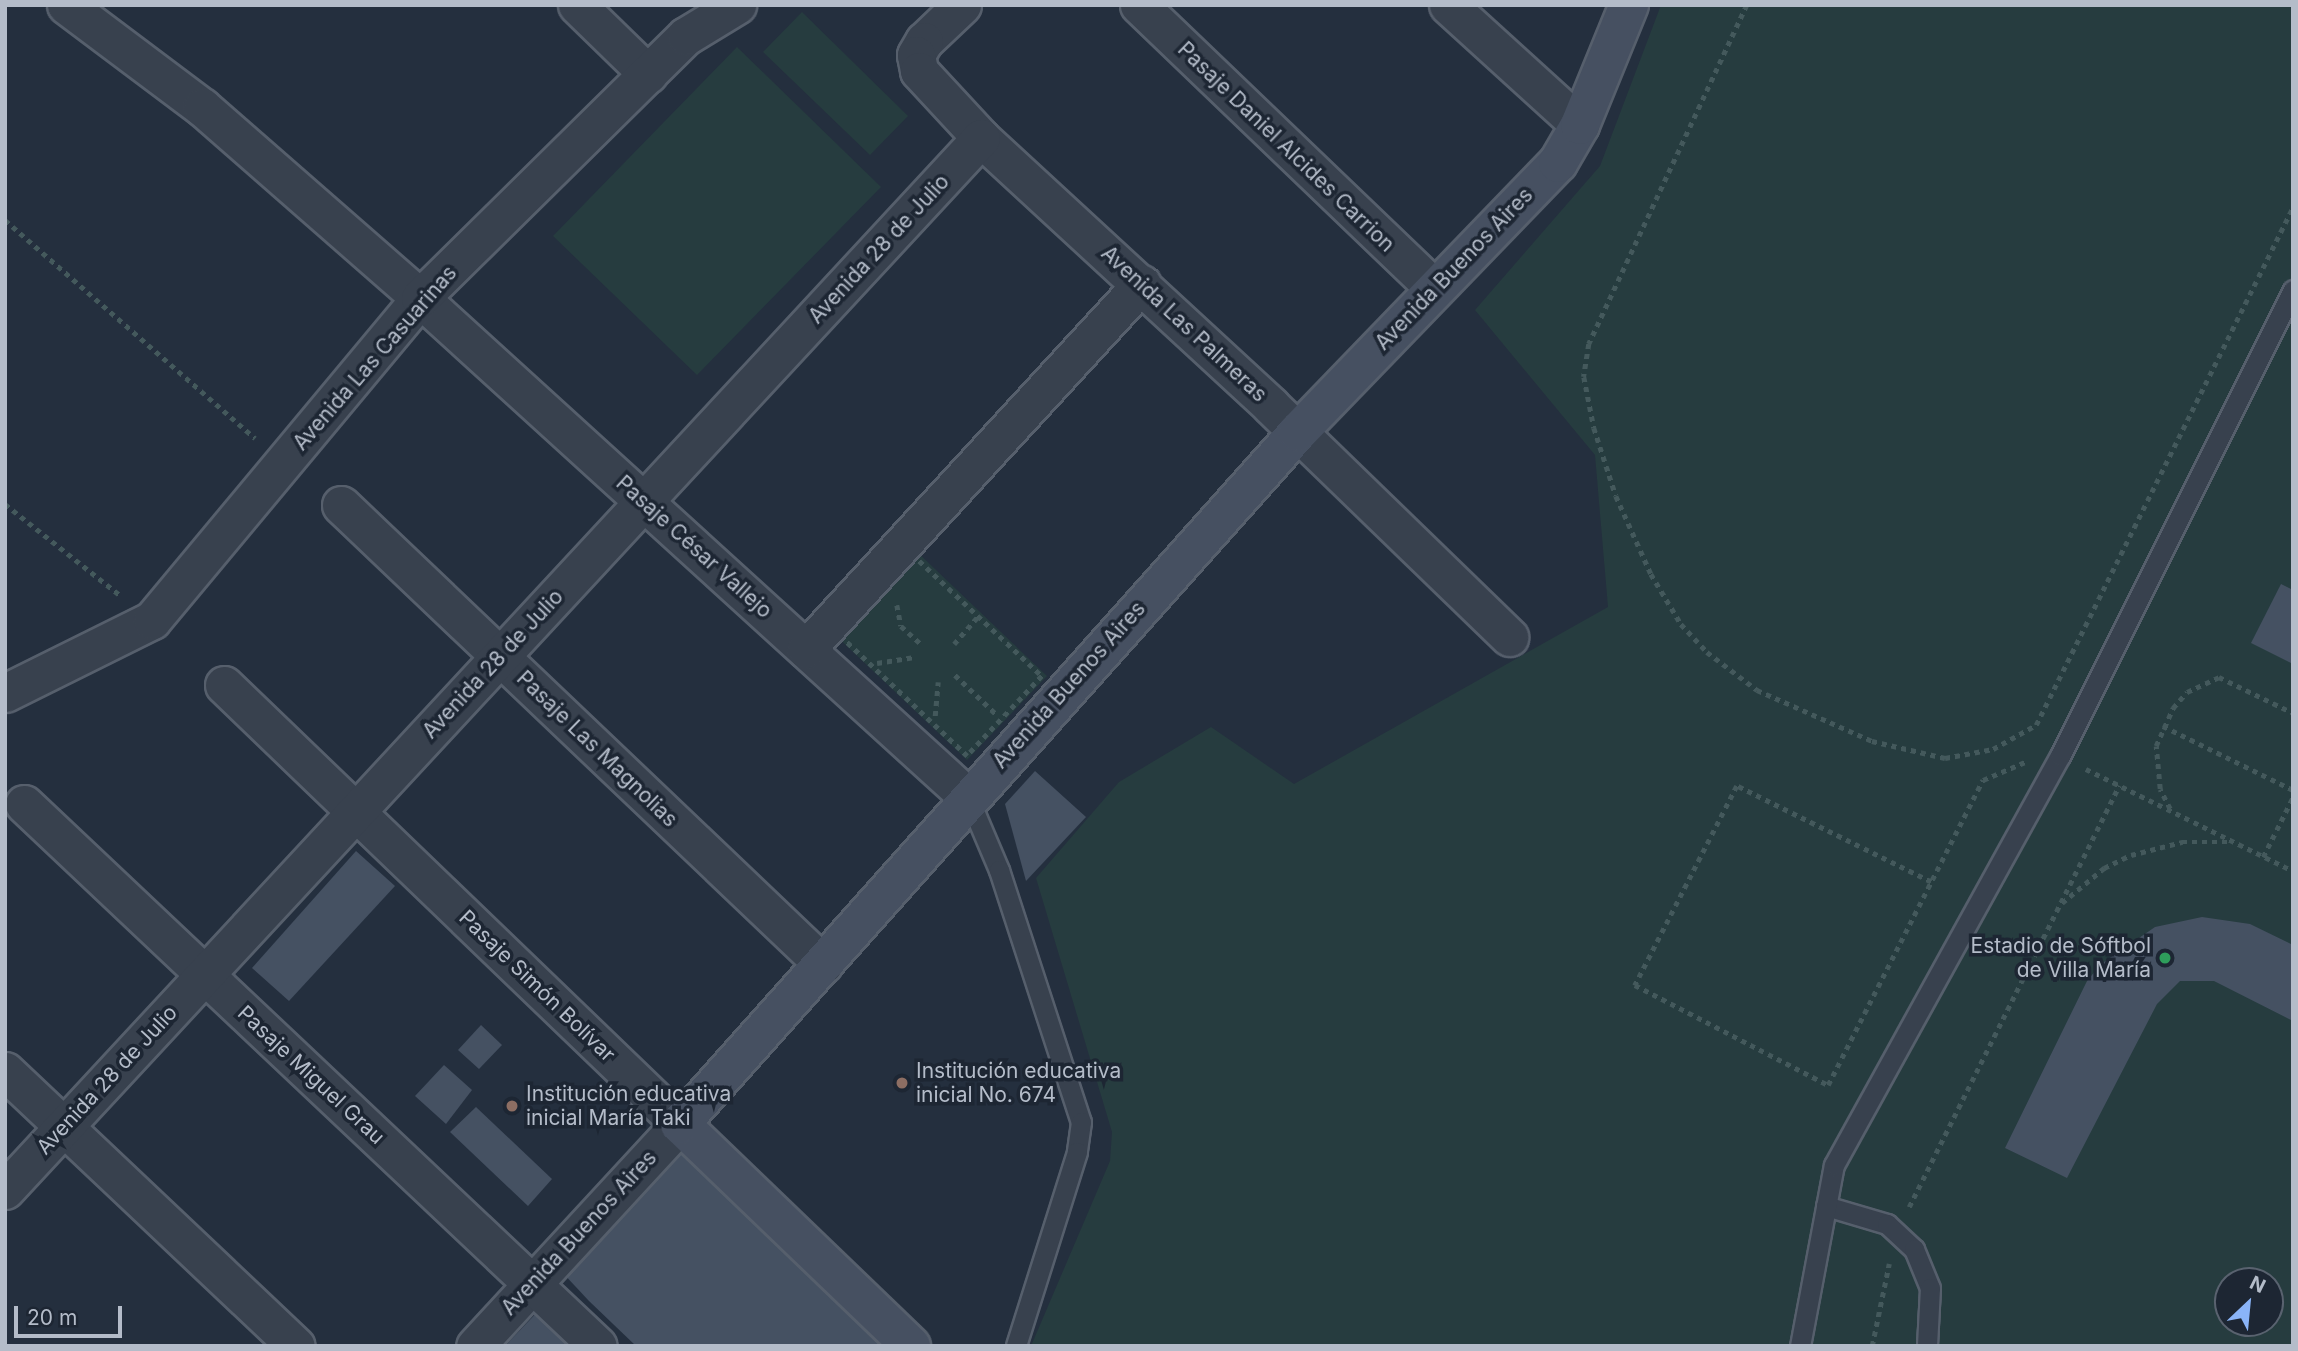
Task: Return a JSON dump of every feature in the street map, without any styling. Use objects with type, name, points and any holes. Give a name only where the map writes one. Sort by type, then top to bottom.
[{"type":"street","points":[[577,5],[648,74]]},
{"type":"street","name":"Avenida Las Casuarinas","points":[[5,693],[152,620],[421,298],[686,36],[737,5]]},
{"type":"street","name":"Avenida Las Palmeras","points":[[962,5],[924,41],[916,55],[919,71],[981,138],[1142,284],[1509,637]]},
{"type":"street","name":"Pasaje Daniel Alcides Carrion","points":[[1139,5],[1434,288]]},
{"type":"street","points":[[1448,5],[1580,125]]},
{"type":"street","name":"Avenida Buenos Aires","points":[[475,1346],[680,1124],[968,797],[1298,432],[1434,288],[1558,163],[1580,125],[1629,5]]},
{"type":"street","name":"Pasaje César Vallejo","points":[[76,8],[202,107],[421,298],[968,797]]},
{"type":"street","name":"Avenida 28 de Julio","points":[[5,1190],[981,138]]},
{"type":"street","points":[[806,649],[1142,284]]},
{"type":"street","name":"Pasaje Las Magnolias","points":[[341,505],[823,964]]},
{"type":"street","name":"Pasaje Simón Bolívar","points":[[224,685],[911,1346]]},
{"type":"street","name":"Pasaje Miguel Grau","points":[[24,804],[598,1346]]},
{"type":"street","points":[[5,1071],[296,1346]]},
{"type":"lane","points":[[1800,1346],[1834,1165],[2060,756],[2293,290]]},
{"type":"lane","points":[[968,797],[999,870],[1081,1122],[1077,1152],[1016,1346]]},
{"type":"lane","points":[[1826,1206],[1870,1217],[1896,1231],[1914,1249],[1930,1288],[1927,1346]]},
{"type":"path","points":[[1747,5],[1589,344],[1584,377],[1594,428],[1616,496],[1651,574],[1681,624],[1707,652],[1757,690],[1872,741],[1945,758],[1993,749],[2036,725],[2293,207]]},
{"type":"path","points":[[5,220],[285,464]]},
{"type":"path","points":[[5,504],[152,620]]},
{"type":"path","points":[[912,554],[978,615],[1042,676],[967,756],[837,633],[912,554]]},
{"type":"path","points":[[891,576],[893,589]]},
{"type":"path","points":[[896,601],[901,626],[920,644]]},
{"type":"path","points":[[954,643],[978,615]]},
{"type":"path","points":[[870,664],[915,657]]},
{"type":"path","points":[[955,675],[1001,719]]},
{"type":"path","points":[[2171,810],[2156,768],[2162,726],[2187,692],[2220,677],[2293,713]]},
{"type":"path","points":[[935,726],[938,682]]},
{"type":"path","points":[[2162,726],[2293,790]]},
{"type":"path","points":[[1931,882],[1737,786],[1635,985],[1828,1084],[1931,882],[1983,780],[2042,756],[2060,756],[2293,871]]},
{"type":"path","points":[[1872,1346],[1896,1231],[2119,785]]},
{"type":"path","points":[[2263,857],[2293,797]]},
{"type":"path","points":[[2059,906],[2096,874],[2131,855],[2182,842],[2234,842]]},
{"type":"green space","points":[[1661,5],[2293,5],[2293,1346],[1031,1346],[1110,1161],[1112,1132],[1036,878],[1119,782],[1211,727],[1294,784],[1608,607],[1595,455],[1475,310],[1600,166]]},
{"type":"green space","points":[[802,12],[908,116],[870,155],[763,52]]},
{"type":"green space","points":[[737,47],[881,187],[697,375],[553,236]]},
{"type":"green space","points":[[913,548],[1047,676],[967,760],[832,632]]},
{"type":"building","points":[[2281,584],[2293,590],[2293,664],[2251,643]]},
{"type":"building","points":[[1035,771],[1086,817],[1026,881],[1005,804]]},
{"type":"building","points":[[356,851],[395,886],[289,1001],[252,968]]},
{"type":"building","points":[[2202,917],[2250,924],[2293,945],[2293,1021],[2214,981],[2180,981],[2157,1004],[2067,1178],[2005,1148],[2087,981],[2101,964],[2155,927]]},
{"type":"building","points":[[481,1025],[502,1045],[479,1069],[458,1050]]},
{"type":"building","points":[[444,1065],[472,1090],[446,1124],[415,1096]]},
{"type":"building","points":[[476,1107],[552,1179],[528,1206],[450,1132]]},
{"type":"building","points":[[682,1139],[889,1346],[636,1346],[589,1301],[561,1271]]},
{"type":"building","points":[[544,1305],[585,1346],[505,1346]]},
{"type":"place","name":"Estadio de Sóftbol de Villa María","points":[[2165,958]]},
{"type":"place","name":"Institución educativa inicial No. 674","points":[[902,1083]]},
{"type":"place","name":"Institución educativa inicial María Taki","points":[[512,1106]]}]
